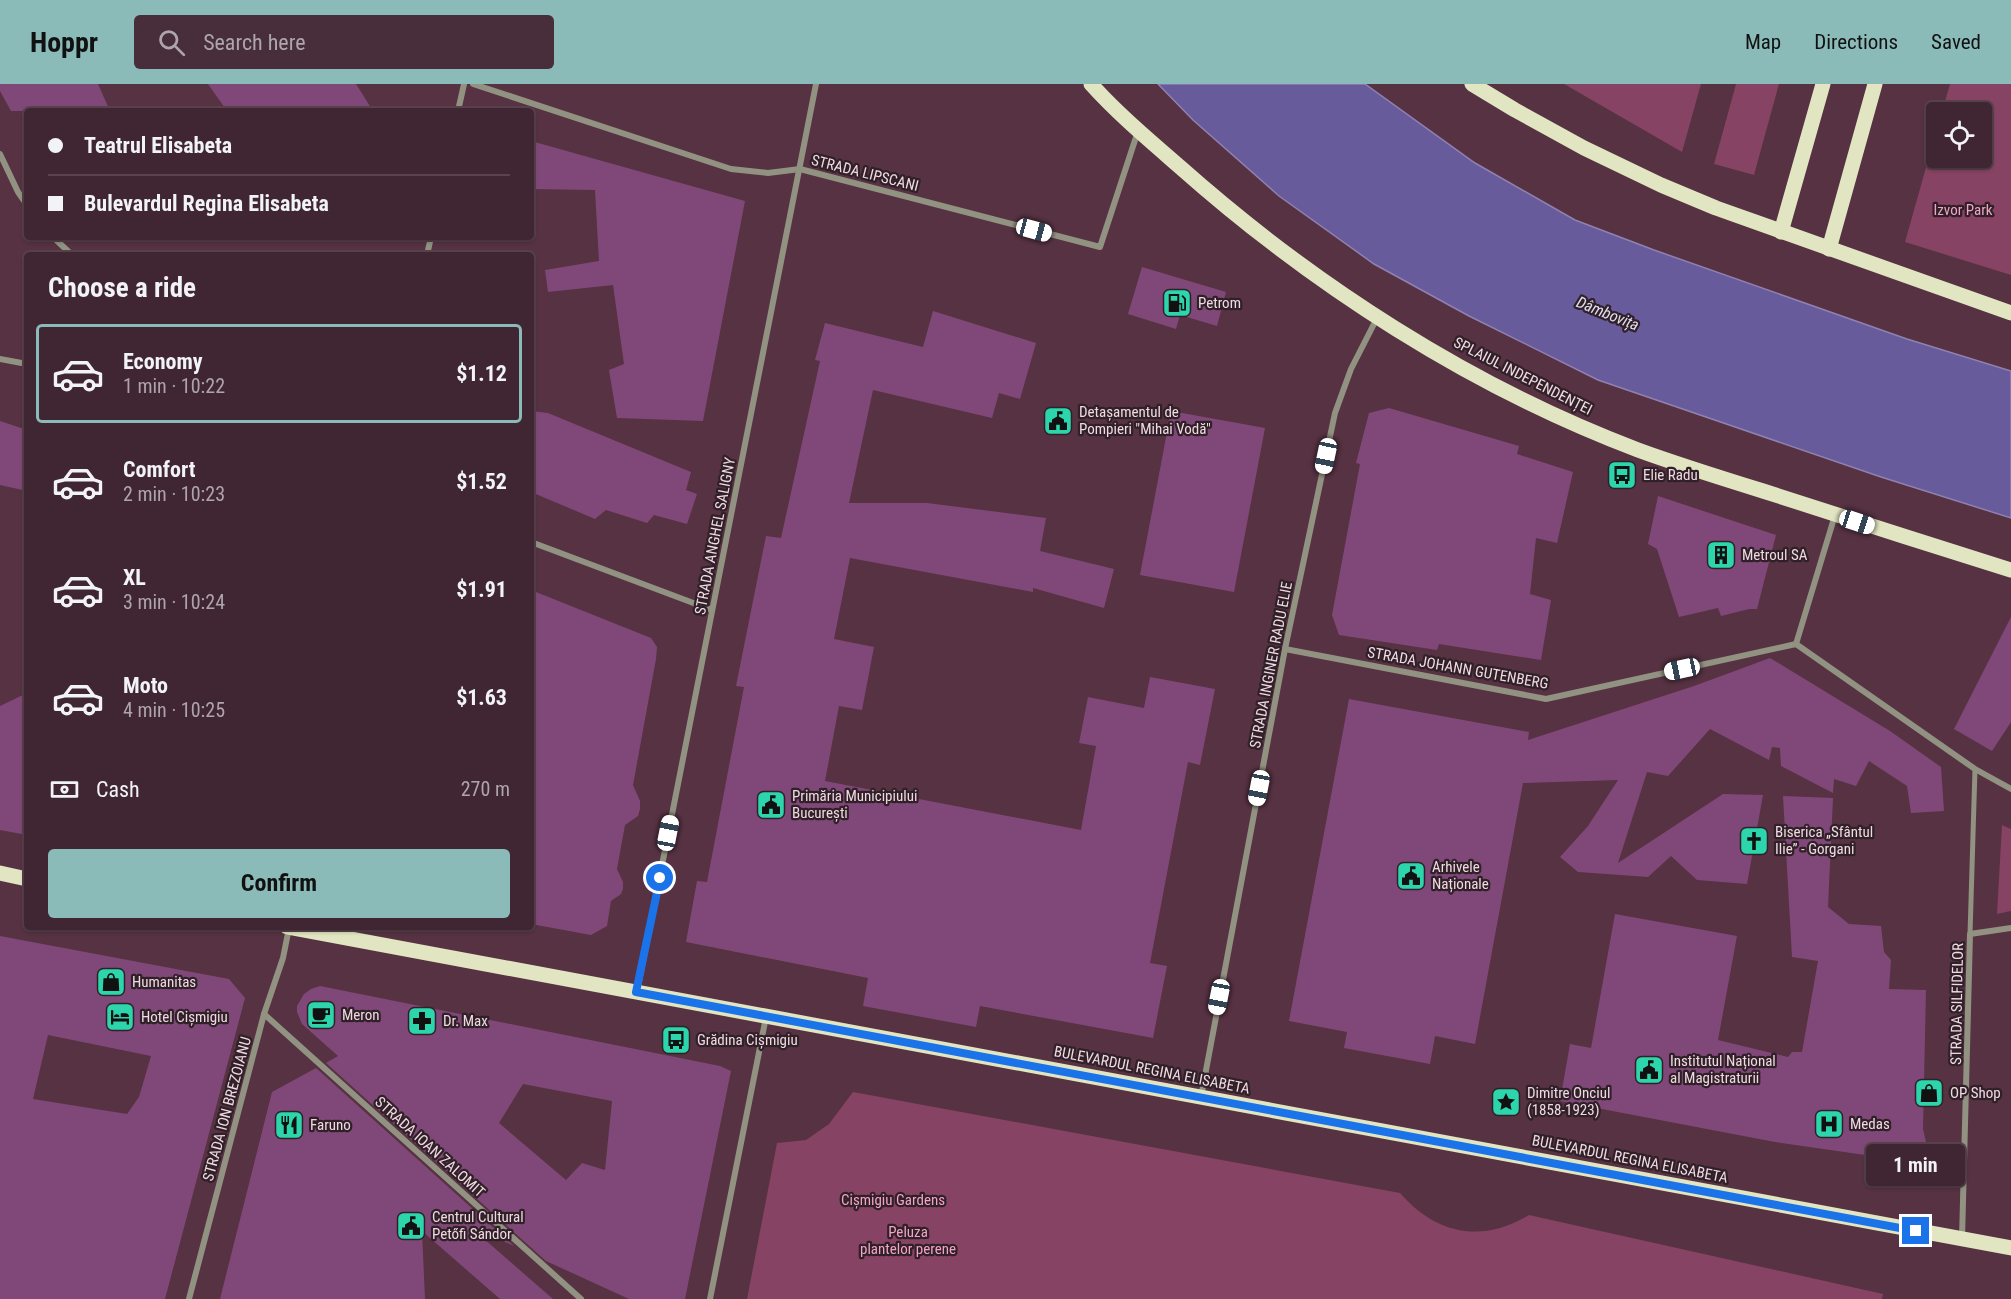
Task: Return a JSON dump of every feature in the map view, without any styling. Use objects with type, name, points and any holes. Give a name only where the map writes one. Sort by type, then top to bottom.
[{"type":"main road","name":"SPLAIUL INDEPENDENȚEI","points":[[1091,84],[1138,130],[1243,222],[1311,272],[1378,316],[1489,382],[1591,431],[1639,450],[2011,570]]},
{"type":"main road","points":[[1472,84],[1584,148],[1716,208],[2011,313]]},
{"type":"main road","points":[[1781,232],[1822,84]]},
{"type":"main road","points":[[1829,249],[1875,84]]},
{"type":"main road","points":[[0,873],[24,878]]},
{"type":"main road","name":"BULEVARDUL REGINA ELISABETA","points":[[305,930],[2011,1248]]},
{"type":"street","points":[[459,108],[464,84]]},
{"type":"street","name":"STRADA LIPSCANI","points":[[473,84],[731,169],[768,172],[800,169],[1100,247],[1138,130]]},
{"type":"street","name":"STRADA ANGHEL SALIGNY","points":[[636,992],[816,84]]},
{"type":"street","points":[[0,154],[24,201]]},
{"type":"street","points":[[56,240],[69,252]]},
{"type":"street","name":"STRADA INGINER RADU ELIE","points":[[1200,1097],[1285,649],[1335,413],[1351,369],[1378,316]]},
{"type":"street","points":[[0,359],[24,363]]},
{"type":"street","points":[[1835,515],[1796,644],[1975,769],[2011,789]]},
{"type":"street","points":[[534,543],[712,610]]},
{"type":"street","name":"STRADA JOHANN GUTENBERG","points":[[1285,649],[1546,699],[1796,644]]},
{"type":"street","name":"STRADA SILFIDELOR","points":[[1962,1239],[1975,769]]},
{"type":"street","points":[[1970,934],[2011,928]]},
{"type":"street","name":"STRADA ION BREZOIANU","points":[[189,1299],[264,1014],[284,958],[289,930]]},
{"type":"street","name":"STRADA IOAN ZALOMIT","points":[[264,1014],[581,1299]]},
{"type":"street","points":[[710,1299],[766,1016]]},
{"type":"green space","points":[[1564,84],[1701,84],[1682,152]]},
{"type":"green space","points":[[1736,84],[1779,84],[1754,175],[1714,164]]},
{"type":"green space","name":"Izvor Park","points":[[1950,84],[2011,84],[2011,275],[1905,242],[1926,167],[1992,168],[1992,102],[1945,102]]},
{"type":"green space","points":[[2002,825],[2011,829],[2011,911],[1997,914]]},
{"type":"green space","name":"Cișmigiu Gardens","points":[[853,1092],[1400,1193],[1429,1218],[1444,1226],[1460,1230],[1477,1232],[1494,1230],[1529,1215],[1883,1294],[1882,1299],[747,1299],[777,1143],[806,1140],[829,1124]]},
{"type":"water","name":"Dâmbovița","points":[[1158,84],[1365,84],[1475,163],[1575,220],[1907,339],[2011,371],[2011,518],[1881,477],[1598,380],[1469,316],[1374,264],[1279,196],[1193,120]]},
{"type":"building","points":[[0,84],[98,84],[109,108],[24,108],[24,111],[11,111],[0,91]]},
{"type":"building","points":[[208,84],[356,84],[371,108],[225,108]]},
{"type":"building","points":[[534,142],[745,201],[703,421],[617,418],[609,370],[624,364],[613,285],[548,292],[545,270],[599,261],[595,190],[534,189]]},
{"type":"building","name":"Petrom","points":[[1142,267],[1226,292],[1217,326],[1180,315],[1176,329],[1128,314]]},
{"type":"building","name":"Primăria Municipiului București","points":[[933,311],[1036,343],[1020,399],[999,393],[992,418],[873,390],[849,503],[927,503],[1046,518],[1040,551],[1114,569],[1104,608],[1033,588],[1033,592],[850,558],[834,639],[874,647],[862,710],[839,706],[825,781],[1081,830],[1096,746],[1079,743],[1088,697],[1144,708],[1150,677],[1215,689],[1200,765],[1188,762],[1150,963],[1167,966],[1153,1038],[980,1006],[976,1027],[863,1006],[868,978],[686,942],[697,881],[707,882],[744,687],[736,686],[766,536],[781,538],[820,361],[815,360],[825,323],[923,347]]},
{"type":"building","points":[[1389,408],[1519,446],[1517,454],[1573,472],[1557,543],[1536,538],[1530,594],[1551,600],[1541,660],[1439,644],[1437,650],[1339,635],[1332,615],[1360,464],[1356,463],[1369,413]]},
{"type":"building","points":[[534,411],[548,413],[691,472],[686,490],[697,494],[687,524],[654,515],[647,523],[606,510],[595,519],[534,493]]},
{"type":"building","points":[[1171,411],[1265,428],[1234,592],[1140,575]]},
{"type":"building","points":[[0,421],[24,429],[24,490],[0,485]]},
{"type":"building","name":"Metroul SA","points":[[1658,496],[1776,535],[1757,609],[1721,616],[1718,608],[1679,617],[1657,549],[1648,544]]},
{"type":"building","points":[[534,591],[651,638],[657,647],[633,785],[640,801],[640,809],[638,816],[625,825],[617,869],[623,882],[623,889],[621,894],[611,901],[607,926],[591,935],[534,925]]},
{"type":"building","points":[[2011,617],[2011,722],[1992,751],[1954,729]]},
{"type":"building","name":"Arhivele Naționale","points":[[1770,658],[1890,731],[1941,767],[1944,811],[1911,813],[1907,786],[1869,761],[1856,786],[1834,779],[1833,793],[1781,766],[1780,748],[1772,747],[1769,760],[1710,729],[1668,776],[1647,772],[1618,863],[1723,794],[1763,795],[1747,884],[1697,880],[1671,856],[1648,877],[1578,872],[1560,857],[1588,826],[1618,780],[1523,783],[1475,1044],[1435,1036],[1430,1064],[1344,1048],[1347,1032],[1289,1021],[1349,699],[1529,732],[1528,740],[1694,686]]},
{"type":"building","points":[[24,694],[24,834],[0,830],[0,706]]},
{"type":"building","points":[[1783,796],[1833,798],[1828,907],[1849,924],[1881,926],[1884,952],[1891,960],[1889,989],[1926,990],[1923,1129],[1926,1142],[1925,1154],[1918,1165],[1905,1170],[1894,1167],[1886,1158],[1775,1142],[1560,1101],[1570,1044],[1591,1048],[1615,914],[1737,936],[1718,1040],[1788,1057],[1792,1052],[1802,1052],[1818,961],[1792,957]]},
{"type":"building","points":[[0,936],[229,979],[245,998],[165,1299],[0,1299]],"holes":[[[48,1035],[151,1056],[139,1097],[127,1114],[33,1099]]]},
{"type":"building","points":[[320,986],[720,1066],[731,1071],[685,1299],[629,1299],[546,1261],[326,1063],[338,1056],[302,1024],[297,1012],[297,1006],[304,994]],"holes":[[[523,1084],[612,1101],[605,1170],[582,1163],[566,1180],[499,1123]]]},
{"type":"building","points":[[316,1068],[514,1246],[468,1225],[553,1299],[500,1299],[422,1231],[425,1299],[220,1299],[272,1092]]},
{"type":"place","name":"Petrom","points":[[1177,303]]},
{"type":"place","name":"Detașamentul de Pompieri \"Mihai Vodă\"","points":[[1058,421]]},
{"type":"place","name":"Elie Radu","points":[[1622,475]]},
{"type":"place","name":"Metroul SA","points":[[1721,555]]},
{"type":"place","name":"Primăria Municipiului București","points":[[771,805]]},
{"type":"place","name":"Biserica „Sfântul Ilie” - Gorgani","points":[[1754,841]]},
{"type":"place","name":"Arhivele Naționale","points":[[1411,876]]},
{"type":"place","name":"Humanitas","points":[[111,982]]},
{"type":"place","name":"Meron","points":[[321,1015]]},
{"type":"place","name":"Hotel Cișmigiu","points":[[120,1017]]},
{"type":"place","name":"Dr. Max","points":[[422,1021]]},
{"type":"place","name":"Grădina Cișmigiu","points":[[676,1040]]},
{"type":"place","name":"Institutul Național al Magistraturii","points":[[1649,1070]]},
{"type":"place","name":"OP Shop","points":[[1929,1093]]},
{"type":"place","name":"Dimitre Onciul (1858-1923)","points":[[1506,1102]]},
{"type":"place","name":"Medas","points":[[1829,1124]]},
{"type":"place","name":"Faruno","points":[[289,1125]]},
{"type":"place","name":"Centrul Cultural Petőfi Sándor","points":[[411,1226]]},
{"type":"route","points":[[660,878],[636,992],[1916,1231]]},
{"type":"park label","name":"Peluza plantelor perene","points":[[908,1240]]}]
